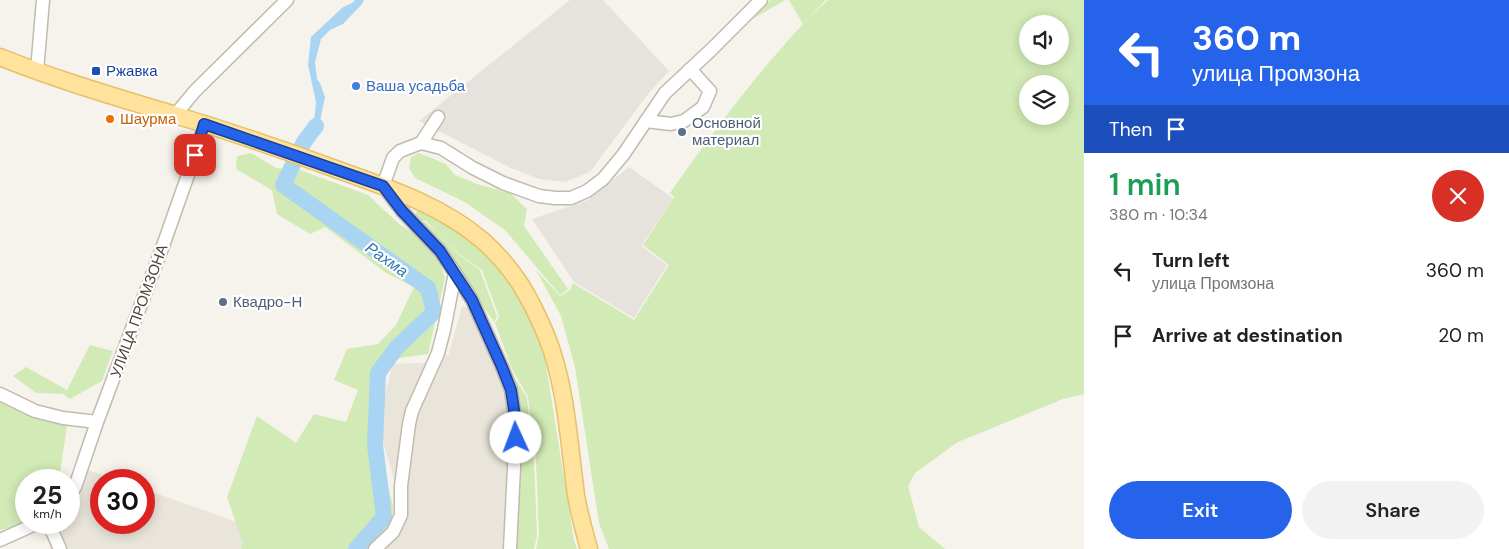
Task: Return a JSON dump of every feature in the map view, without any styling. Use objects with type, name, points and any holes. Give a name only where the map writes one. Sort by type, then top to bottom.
[{"type":"main road","points":[[0,57],[108,95],[204,124],[383,186],[426,204],[462,225],[481,239],[504,260],[520,282],[547,337],[557,367],[566,416],[577,498],[589,549]]},
{"type":"street","points":[[37,71],[43,0]]},
{"type":"street","points":[[175,115],[195,91],[287,0]]},
{"type":"street","points":[[420,143],[441,148],[502,183],[538,196],[571,198],[587,191],[603,179],[624,156],[665,93],[762,0]]},
{"type":"street","points":[[646,121],[678,123],[684,121],[703,107],[710,91],[690,69]]},
{"type":"street","points":[[438,117],[420,143],[400,151],[393,158],[383,186],[402,211],[440,251],[455,273],[472,300],[505,375],[513,400],[516,427],[510,549]]},
{"type":"street","name":"УЛИЦА ПРОМЗОНА","points":[[80,472],[164,244],[204,124]]},
{"type":"street","points":[[375,549],[394,532],[401,515],[402,486],[409,424],[412,411],[438,353],[455,273]]},
{"type":"street","points":[[0,394],[35,411],[63,418],[97,422]]},
{"type":"street","points":[[0,540],[15,533]]},
{"type":"street","points":[[53,534],[60,549]]},
{"type":"shaded area","points":[[570,0],[603,0],[669,71],[648,94],[590,172],[565,182],[539,179],[511,168],[419,121]]},
{"type":"shaded area","points":[[629,167],[673,198],[641,246],[667,265],[634,318],[574,282],[532,219],[588,200]]},
{"type":"shaded area","points":[[462,306],[473,309],[504,380],[526,534],[530,549],[374,549],[403,526],[392,472],[377,423],[393,364],[423,363],[449,354]]},
{"type":"shaded area","points":[[82,468],[90,471],[90,534],[155,534],[155,493],[312,549],[49,549],[55,534],[80,534],[80,473]]},
{"type":"green space","points":[[771,0],[785,0],[751,20]]},
{"type":"green space","points":[[789,0],[826,0],[803,23],[828,0],[1084,0],[1084,394],[1063,399],[958,442],[915,473],[908,486],[919,527],[945,549],[609,549],[599,523],[575,367],[561,316],[536,270],[560,296],[570,290],[573,283],[634,320],[669,265],[643,245],[674,197],[670,193],[701,149],[767,64],[803,24]]},
{"type":"green space","points":[[251,153],[276,168],[300,170],[368,195],[399,224],[435,247],[445,278],[428,354],[380,361],[384,419],[379,445],[393,507],[392,523],[368,549],[241,549],[243,543],[227,497],[257,416],[296,443],[314,414],[346,422],[358,390],[334,380],[347,349],[378,344],[396,325],[414,287],[386,273],[325,227],[310,234],[277,214],[272,190],[236,169],[237,156]]},
{"type":"green space","points":[[419,153],[446,164],[455,175],[480,185],[510,193],[527,209],[524,226],[568,289],[560,295],[505,230],[463,201],[415,178],[409,168],[411,157]]},
{"type":"green space","points":[[423,209],[432,212],[495,257],[533,318],[545,359],[577,549],[536,549],[539,535],[536,461],[528,397],[512,369],[495,323],[499,317],[482,270],[460,255],[426,221],[419,221],[415,217],[417,211]]},
{"type":"green space","points":[[425,222],[459,255],[480,270],[497,317],[494,322],[467,282],[420,223]]},
{"type":"green space","points":[[90,345],[113,351],[102,381],[70,399],[63,394],[36,393],[13,376],[26,367],[67,390]]},
{"type":"green space","points":[[513,375],[527,398],[534,462],[537,536],[534,549],[515,549],[521,470],[521,431]]},
{"type":"green space","points":[[0,399],[67,426],[61,469],[15,469],[15,526],[0,530]]},
{"type":"water","points":[[355,0],[364,0],[343,24],[330,30],[321,39],[315,62],[317,79],[325,97],[318,131],[309,140],[307,146],[299,143],[314,122],[316,102],[308,65],[311,37],[343,7]]},
{"type":"waterway","name":"Рахма","points":[[316,126],[304,142],[283,185],[428,288],[434,312],[397,347],[378,373],[375,445],[384,517],[356,549]]},
{"type":"place","name":"Ржавка","points":[[96,71]]},
{"type":"place","name":"Ваша усадьба","points":[[356,86]]},
{"type":"place","name":"Шаурма","points":[[110,119]]},
{"type":"place","name":"Основной материал","points":[[682,132]]},
{"type":"place","name":"Квадро-Н","points":[[223,302]]},
{"type":"route","points":[[195,155],[204,124],[383,186],[402,211],[440,251],[472,300],[511,390],[516,438]]}]
